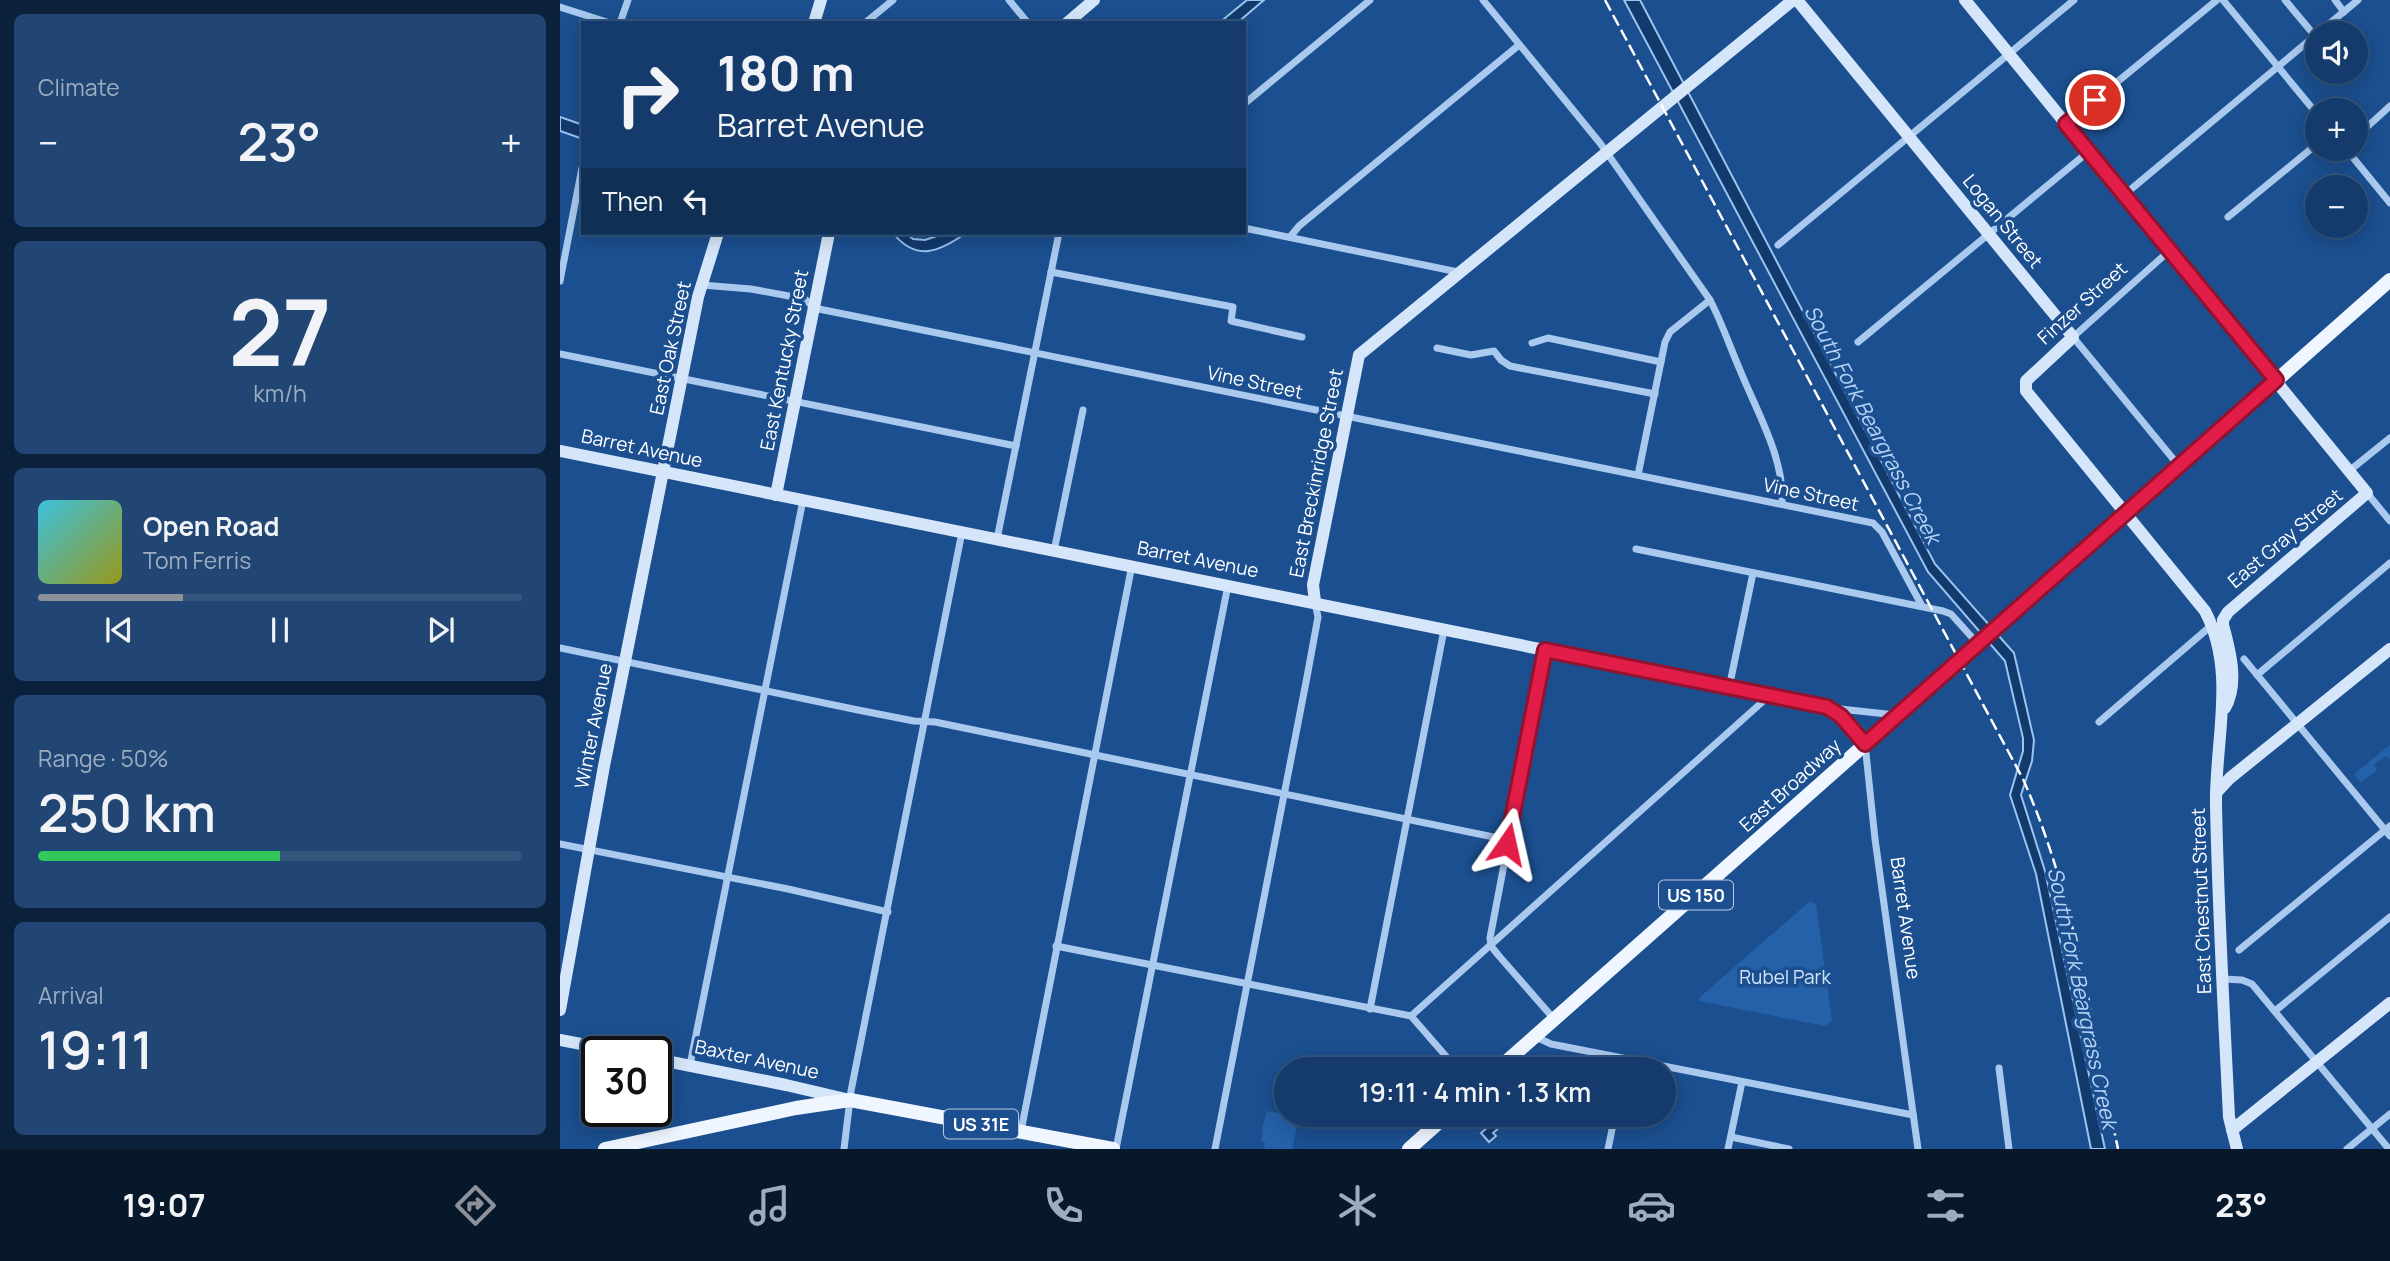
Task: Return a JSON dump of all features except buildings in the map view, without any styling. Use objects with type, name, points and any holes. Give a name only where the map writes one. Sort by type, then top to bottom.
[{"type":"main road","points":[[815,21],[821,0]]},
{"type":"main road","points":[[1069,21],[1094,0]]},
{"type":"main road","name":"East Breckinridge Street","points":[[1315,602],[1313,585],[1359,355],[1686,85],[1795,0]]},
{"type":"main road","name":"Logan Street","points":[[1795,0],[2073,337]]},
{"type":"main road","points":[[1965,0],[2367,494]]},
{"type":"main road","name":"East Oak Street","points":[[664,472],[702,285],[717,235]]},
{"type":"main road","name":"East Kentucky Street","points":[[776,495],[829,235]]},
{"type":"main road","name":"East Broadway","points":[[1511,1057],[2390,280]]},
{"type":"main road","name":"Finzer Street","points":[[2073,337],[2032,374],[2025,387],[2030,397],[2126,514]]},
{"type":"main road","name":"Barret Avenue","points":[[560,450],[1827,707]]},
{"type":"main road","name":"Winter Avenue","points":[[560,1010],[664,472]]},
{"type":"main road","name":"East Gray Street","points":[[2228,612],[2367,494]]},
{"type":"main road","points":[[2126,514],[2205,611],[2212,625],[2221,661],[2223,711],[2216,793]]},
{"type":"main road","points":[[2154,548],[2163,550],[2214,612],[2228,612]]},
{"type":"main road","points":[[2223,711],[2229,701],[2231,688],[2231,661],[2223,625],[2228,612]]},
{"type":"main road","name":"East Chestnut Street","points":[[2237,1149],[2229,1117],[2216,793],[2230,778],[2390,649]]},
{"type":"main road","points":[[2232,1130],[2390,1003]]},
{"type":"main road","points":[[560,1040],[581,1044]]},
{"type":"main road","name":"Baxter Avenue","points":[[672,1062],[845,1100],[1114,1149]]},
{"type":"main road","name":"US 31E","points":[[605,1149],[845,1100]]},
{"type":"main road","points":[[1409,1149],[1434,1127]]},
{"type":"street","points":[[621,21],[628,0]]},
{"type":"street","points":[[867,21],[893,0]]},
{"type":"street","points":[[1009,0],[1026,21]]},
{"type":"street","points":[[1246,102],[1370,0]]},
{"type":"street","points":[[1483,0],[1605,152],[1710,300],[1763,423],[1783,489],[1782,503]]},
{"type":"street","points":[[1778,245],[2074,0]]},
{"type":"street","points":[[2066,124],[2217,0]]},
{"type":"street","points":[[2223,0],[2305,99]]},
{"type":"street","points":[[2285,0],[2305,22]]},
{"type":"street","points":[[2334,0],[2344,12]]},
{"type":"street","points":[[2333,21],[2358,0]]},
{"type":"street","points":[[560,7],[604,21]]},
{"type":"street","points":[[1290,237],[1299,226],[1519,45]]},
{"type":"street","points":[[2124,195],[2305,45]]},
{"type":"street","points":[[2368,125],[2390,106]]},
{"type":"street","points":[[1858,342],[2088,152]]},
{"type":"street","points":[[2228,217],[2305,154]]},
{"type":"street","points":[[2356,161],[2390,203]]},
{"type":"street","points":[[560,281],[581,173]]},
{"type":"street","points":[[1246,228],[1458,272]]},
{"type":"street","points":[[997,539],[1059,235]]},
{"type":"street","name":"Finzer Street","points":[[2073,337],[2169,251]]},
{"type":"street","points":[[1051,272],[1233,307],[1231,321],[1302,337]]},
{"type":"street","name":"Vine Street","points":[[702,285],[751,289],[805,299],[814,308],[1782,503],[1877,525],[1922,606]]},
{"type":"street","points":[[1638,475],[1661,362],[1670,332],[1710,300]]},
{"type":"street","name":"Logan Street","points":[[2073,337],[2179,466]]},
{"type":"street","points":[[1532,343],[1548,338],[1661,362]]},
{"type":"street","points":[[1437,348],[1471,355],[1494,351],[1510,366],[1655,394]]},
{"type":"street","points":[[560,354],[1016,446]]},
{"type":"street","points":[[1054,551],[1083,411]]},
{"type":"street","name":"East Gray Street","points":[[2349,471],[2390,438]]},
{"type":"street","points":[[2367,494],[2390,521]]},
{"type":"street","points":[[690,1065],[803,500]]},
{"type":"street","points":[[844,1149],[845,1100],[888,912],[962,532]]},
{"type":"street","points":[[1636,549],[1922,606],[1951,614],[1981,642]]},
{"type":"street","points":[[2257,675],[2390,563]]},
{"type":"street","points":[[1021,1131],[1132,565]]},
{"type":"street","points":[[1729,688],[1753,573]]},
{"type":"street","points":[[1114,1149],[1228,585]]},
{"type":"street","name":"East Breckinridge Street","points":[[1215,1149],[1318,617],[1315,602]]},
{"type":"street","points":[[2099,722],[2212,625]]},
{"type":"street","points":[[1370,1009],[1444,630]]},
{"type":"street","points":[[560,648],[1508,840]]},
{"type":"street","points":[[1545,650],[1492,926],[1491,946],[1555,1019]]},
{"type":"street","points":[[2239,950],[2388,831],[2244,659]]},
{"type":"street","points":[[1411,1016],[1769,696]]},
{"type":"street","points":[[1827,707],[1841,716],[1865,744]]},
{"type":"street","name":"Barret Avenue","points":[[1827,707],[1898,715]]},
{"type":"street","name":"Barret Avenue","points":[[1865,744],[1918,1149]]},
{"type":"street","points":[[560,844],[888,912]]},
{"type":"street","points":[[2275,1011],[2390,917]]},
{"type":"street","points":[[1056,946],[1411,1016],[1447,1057]]},
{"type":"street","points":[[2222,979],[2248,981],[2389,1149]]},
{"type":"street","points":[[1535,1036],[1551,1044],[1617,1057]]},
{"type":"street","points":[[1999,1068],[2009,1149]]},
{"type":"street","points":[[1676,1069],[1913,1115]]},
{"type":"street","points":[[1728,1149],[1742,1082]]},
{"type":"street","points":[[2347,1149],[2390,1114]]},
{"type":"street","points":[[1608,1149],[1613,1127]]},
{"type":"street","points":[[1731,1137],[1790,1149]]},
{"type":"green space","points":[[2390,745],[2390,759],[2385,756],[2374,765],[2377,770],[2361,783],[2354,774]]},
{"type":"green space","name":"Rubel Park","points":[[1810,901],[1816,904],[1832,1021],[1825,1026],[1699,1001],[1700,997]]},
{"type":"green space","points":[[1267,1111],[1274,1112],[1274,1127],[1297,1127],[1292,1149],[1264,1149],[1265,1142],[1261,1141]]},
{"type":"shaded area","points":[[1247,0],[1264,0],[1239,21],[1221,21]]},
{"type":"shaded area","name":"South Fork Beargrass Creek","points":[[1624,0],[1640,0],[1935,564],[2014,653],[2034,740],[2032,761],[2021,795],[2045,871],[2105,1149],[2091,1149],[2036,874],[2010,795],[2023,751],[2023,738],[2005,661],[1928,572]]},
{"type":"shaded area","points":[[560,117],[581,124],[581,138],[560,131]]},
{"type":"shaded area","points":[[895,235],[908,235],[913,239],[925,240],[940,235],[963,235],[928,251],[910,248]]},
{"type":"shaded area","points":[[1488,1127],[1500,1127],[1493,1133],[1496,1136],[1489,1142],[1481,1133]]},
{"type":"railway","points":[[1605,0],[2023,779],[2041,823],[2069,915],[2118,1149]]},
{"type":"route","points":[[1507,844],[1545,650],[1827,707],[1841,716],[1865,744],[2276,380],[2066,124],[2095,100]]}]
